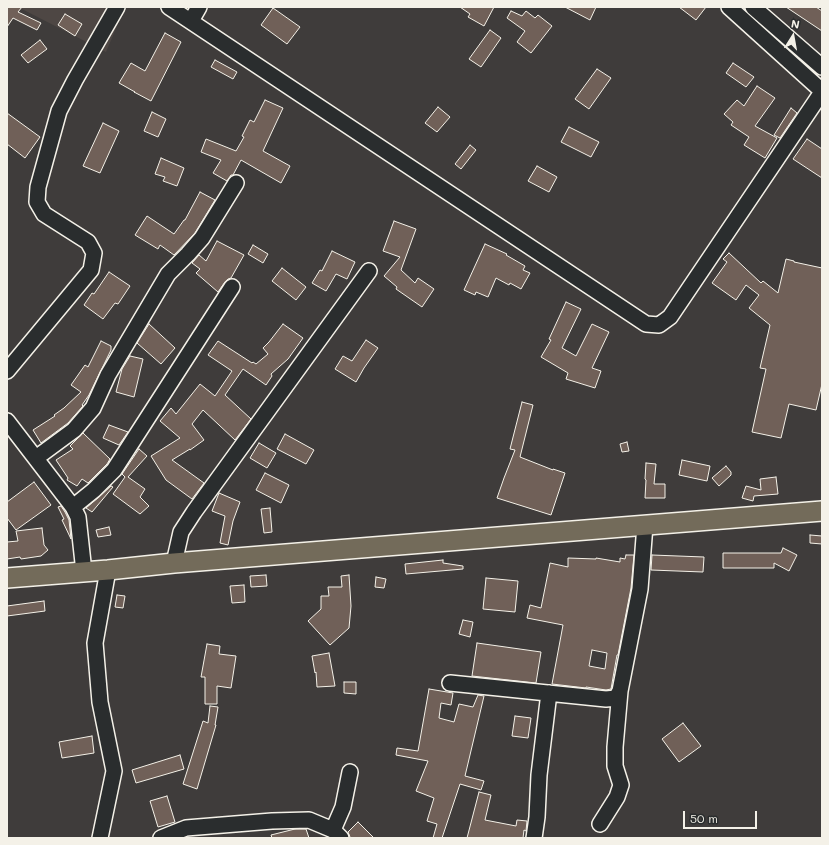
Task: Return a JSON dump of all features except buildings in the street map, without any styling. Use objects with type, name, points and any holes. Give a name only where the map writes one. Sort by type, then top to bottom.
[{"type":"main road","points":[[7,578],[174,563],[822,511]]},
{"type":"street","points":[[7,371],[91,270],[94,253],[88,242],[44,214],[37,202],[38,187],[59,111],[117,7]]},
{"type":"street","points":[[169,7],[646,324],[659,325],[670,317],[822,91],[729,7]]},
{"type":"street","points":[[191,22],[199,7]]},
{"type":"street","points":[[753,7],[822,67]]},
{"type":"street","points":[[36,458],[74,430],[93,408],[108,374],[168,274],[202,238],[236,183]]},
{"type":"street","points":[[174,563],[181,532],[194,512],[369,271]]},
{"type":"street","points":[[73,507],[94,490],[114,470],[232,287]]},
{"type":"street","points":[[7,421],[73,507],[78,517],[84,572]]},
{"type":"street","points":[[600,824],[616,797],[620,785],[615,766],[615,747],[620,691],[640,589],[645,525]]},
{"type":"street","points":[[100,838],[114,772],[100,702],[95,643],[108,570]]},
{"type":"street","points":[[450,683],[606,699],[616,698],[620,691]]},
{"type":"street","points":[[534,838],[537,817],[539,775],[549,693]]},
{"type":"street","points":[[161,838],[186,828],[272,820],[309,820],[337,834],[350,772]]},
{"type":"shaded area","points":[[18,7],[125,7],[106,52]]}]
